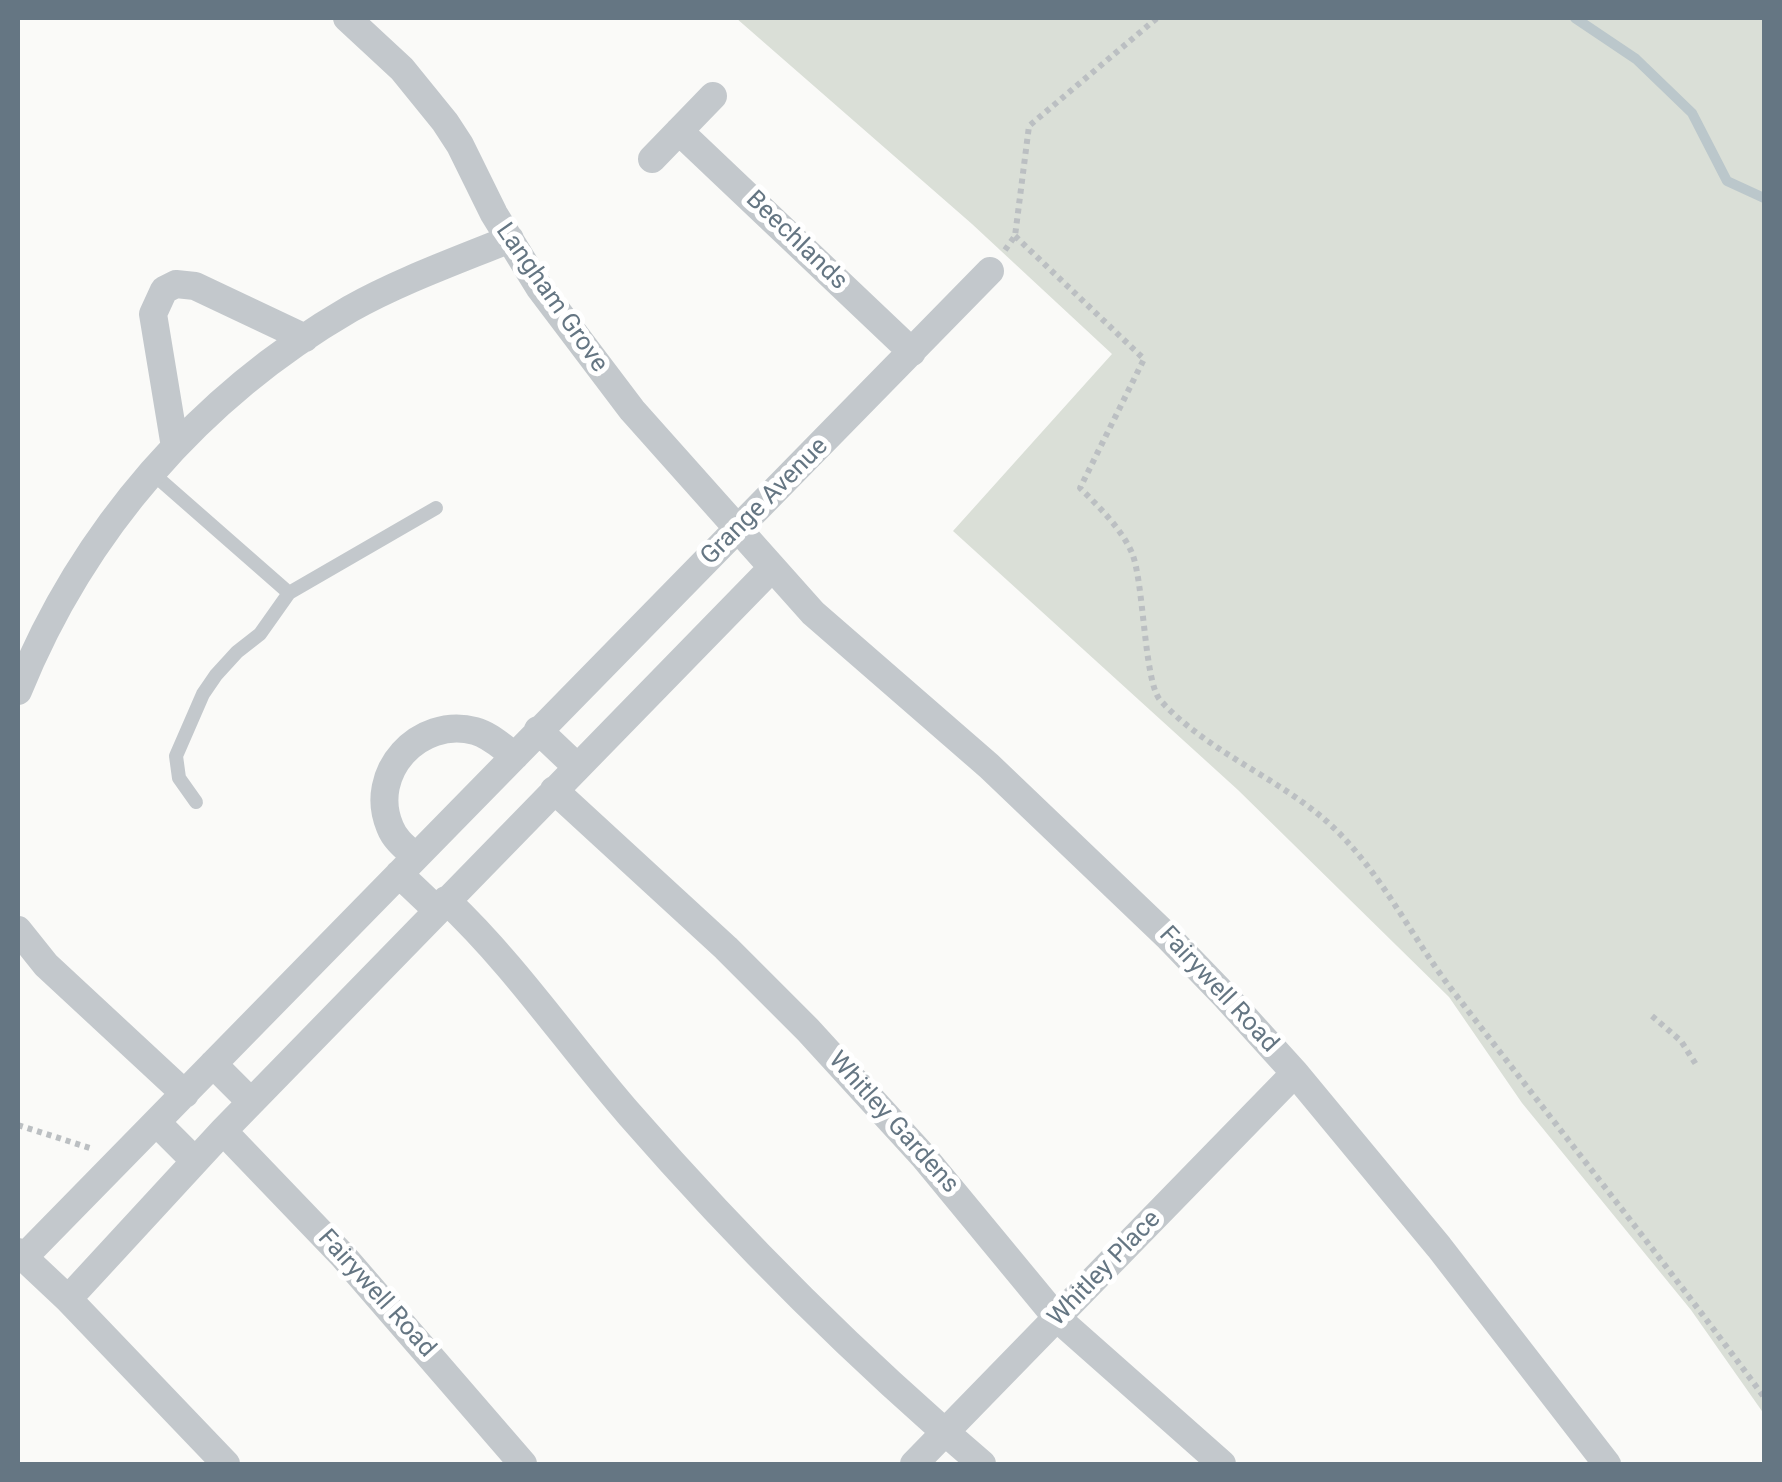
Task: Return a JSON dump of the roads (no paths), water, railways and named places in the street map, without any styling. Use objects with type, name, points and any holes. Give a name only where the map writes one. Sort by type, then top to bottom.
[{"type":"street","name":"Langham Grove","points":[[347,18],[402,69],[434,107],[460,144],[484,197],[593,362],[771,569]]},
{"type":"street","points":[[652,159],[714,96]]},
{"type":"street","name":"Beechlands","points":[[679,130],[912,352]]},
{"type":"street","points":[[18,690],[50,618],[119,510],[174,446],[225,399],[305,338],[385,291],[510,238]]},
{"type":"street","name":"Grange Avenue","points":[[21,1254],[185,1094],[990,271]]},
{"type":"street","points":[[174,446],[153,314],[164,290],[176,284],[194,286],[305,338]]},
{"type":"street","name":"Grange Avenue","points":[[68,1299],[222,1131],[771,569]]},
{"type":"street","name":"Fairywell Road","points":[[771,569],[842,641],[990,766],[1170,938],[1296,1073],[1439,1247],[1607,1464]]},
{"type":"street","points":[[514,756],[484,734],[463,729],[433,732],[407,747],[389,778],[386,813],[408,866],[442,905],[484,939],[626,1111],[739,1234],[885,1380],[982,1464]]},
{"type":"street","points":[[538,730],[576,766]]},
{"type":"street","name":"Whitley Gardens","points":[[554,790],[808,1030],[924,1157],[1057,1318],[1222,1464]]},
{"type":"street","points":[[18,930],[46,965],[185,1094]]},
{"type":"street","points":[[213,1064],[251,1102]]},
{"type":"street","name":"Whitley Place","points":[[914,1464],[1296,1073]]},
{"type":"street","points":[[156,1123],[194,1161]]},
{"type":"street","name":"Fairywell Road","points":[[222,1131],[396,1314],[522,1464]]},
{"type":"street","points":[[21,1254],[226,1464]]},
{"type":"lane","points":[[150,472],[288,593]]},
{"type":"lane","points":[[196,802],[179,778],[175,762],[189,725],[216,675],[236,652],[260,634],[288,593],[436,508]]},
{"type":"waterway","points":[[1575,18],[1636,59],[1692,113],[1727,181],[1764,198]]}]
